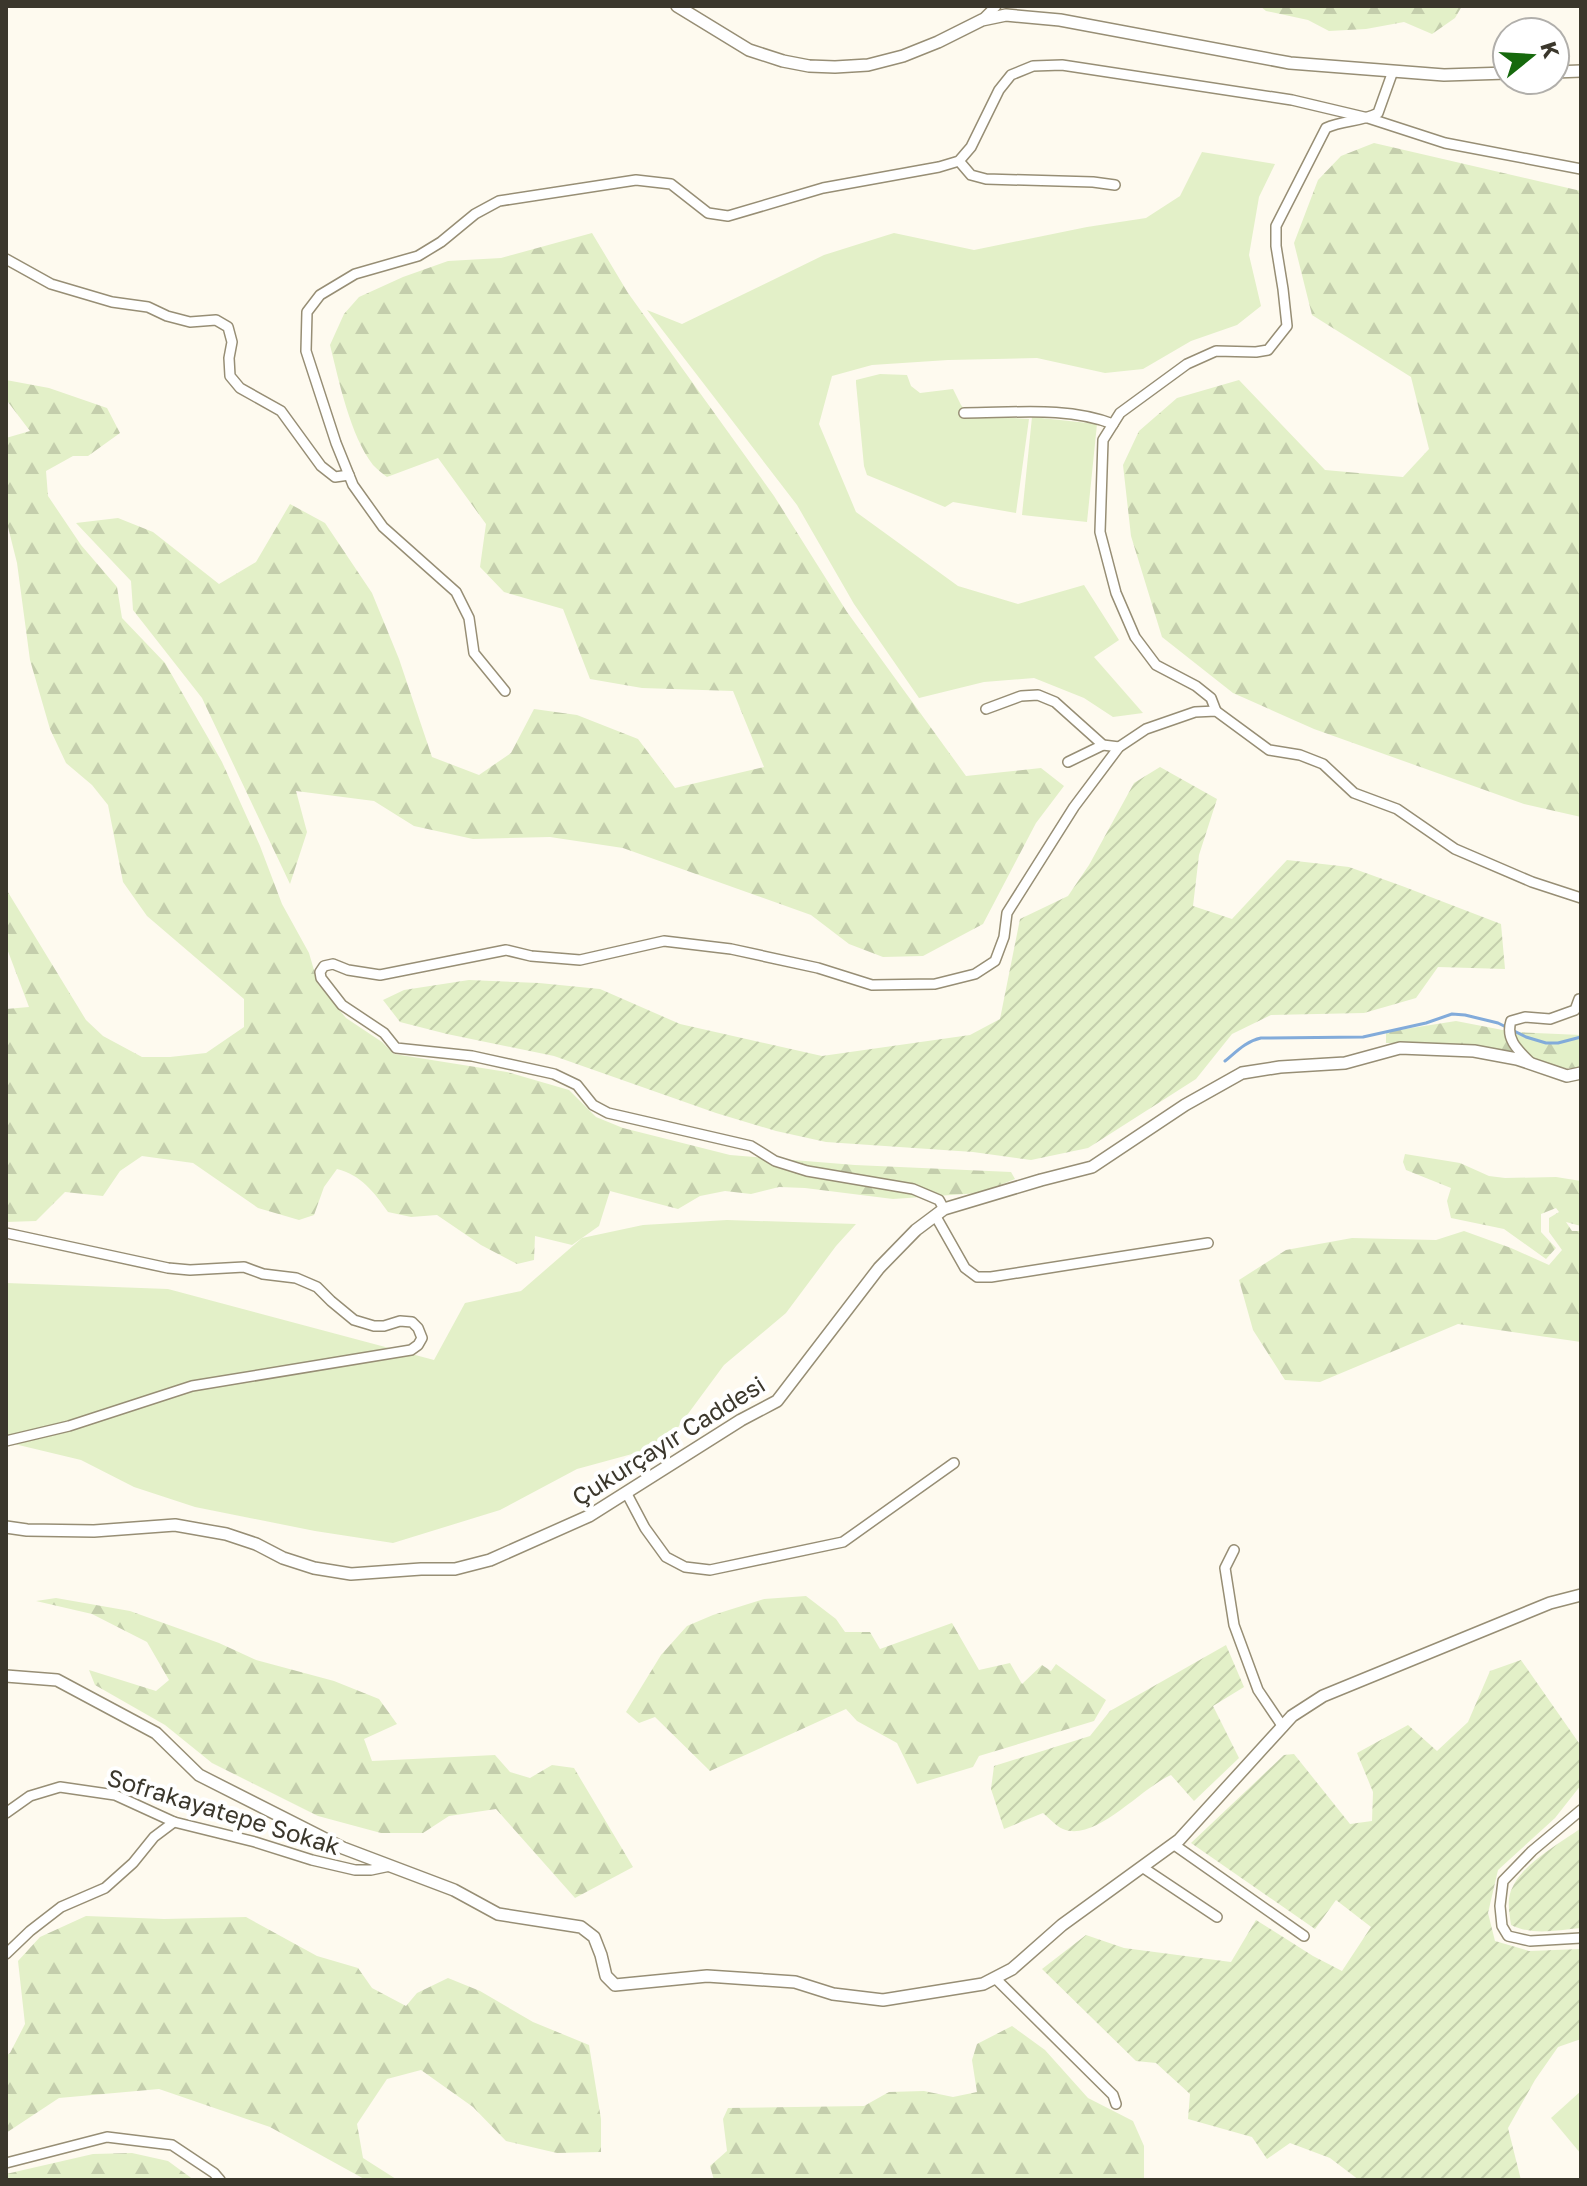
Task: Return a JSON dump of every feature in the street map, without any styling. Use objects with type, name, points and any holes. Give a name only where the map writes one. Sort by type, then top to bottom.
[{"type":"street","points":[[677,6],[749,50],[809,66],[868,65],[903,56],[982,20],[1006,15],[1060,20],[1290,63],[1444,75],[1491,74]]},
{"type":"street","points":[[982,20],[996,6]]},
{"type":"street","points":[[505,691],[474,653],[469,618],[456,592],[383,527],[353,485],[306,351],[307,312],[320,295],[355,274],[418,256],[475,214],[499,201],[636,180],[671,184],[708,213],[728,216],[823,188],[939,167],[959,161],[971,147],[999,90],[1011,75],[1033,66],[1062,65],[1292,100],[1368,118],[1445,143],[1581,169]]},
{"type":"street","points":[[1393,71],[1378,113],[1326,128],[1276,226],[1287,326],[1268,350],[1216,351],[1187,364],[1120,413],[1103,440],[1100,532],[1116,593],[1135,637],[1156,665],[1204,692],[1211,698],[1216,711],[1269,750],[1300,755],[1323,764],[1354,793],[1397,809],[1455,849],[1532,882],[1581,898]]},
{"type":"street","points":[[959,161],[971,175],[986,179],[1115,185]]},
{"type":"street","points":[[6,259],[51,284],[112,302],[148,307],[190,322],[216,320],[228,327],[232,342],[230,376],[240,388],[281,411],[321,466],[335,477],[349,475]]},
{"type":"street","points":[[964,413],[1071,413],[1097,417],[1113,424]]},
{"type":"street","points":[[986,709],[1021,696],[1038,695],[1055,702],[1103,745]]},
{"type":"street","points":[[1208,1243],[977,1277],[965,1268],[940,1212],[939,1200],[913,1189],[807,1171],[775,1161],[751,1146],[608,1113],[593,1105],[577,1085],[554,1074],[472,1056],[396,1048],[384,1033],[342,1005],[321,978],[320,972],[324,966],[333,964],[348,970],[380,975],[506,950],[531,956],[580,960],[664,941],[731,949],[818,968],[872,985],[935,984],[975,974],[995,961],[1004,937],[1007,913],[1074,807],[1119,747],[1146,729],[1195,712],[1216,711]]},
{"type":"street","points":[[1068,762],[1103,745],[1119,747]]},
{"type":"street","points":[[1532,1064],[1510,1038],[1511,1021],[1525,1017],[1561,1016],[1575,1010],[1579,999]]},
{"type":"street","name":"Çukurçayır Caddesi","points":[[6,1527],[94,1531],[175,1525],[226,1534],[314,1568],[351,1574],[455,1569],[490,1560],[589,1516],[741,1420],[777,1401],[879,1268],[916,1230],[940,1212],[1092,1167],[1185,1105],[1242,1073],[1345,1063],[1400,1048],[1474,1051],[1517,1059],[1567,1076],[1581,1073]]},
{"type":"street","points":[[6,1233],[168,1268],[244,1267],[263,1274],[296,1278],[317,1287],[354,1320],[374,1326],[412,1322],[422,1338],[411,1350],[192,1386],[69,1426],[6,1441]]},
{"type":"street","points":[[627,1494],[645,1528],[666,1557],[685,1567],[710,1570],[843,1542],[954,1463]]},
{"type":"street","points":[[1234,1550],[1225,1568],[1234,1625],[1258,1690],[1283,1727]]},
{"type":"street","points":[[6,1676],[57,1680],[156,1733],[199,1775],[343,1848],[454,1890],[498,1914],[581,1927],[594,1937],[606,1976],[615,1985],[707,1976],[795,1982],[833,1994],[883,2000],[983,1984],[1012,1969],[1062,1925],[1173,1844],[1292,1716],[1323,1696],[1550,1603],[1581,1595],[1581,1604]]},
{"type":"street","name":"Sofrakayatepe Sokak","points":[[6,1813],[30,1796],[60,1787],[115,1795],[174,1822],[312,1860],[355,1870],[390,1866]]},
{"type":"street","points":[[1581,1810],[1532,1851],[1503,1881],[1500,1906],[1502,1926],[1508,1936],[1530,1941],[1581,1938]]},
{"type":"street","points":[[6,1954],[61,1907],[105,1888],[133,1863],[154,1837],[174,1822]]},
{"type":"street","points":[[1173,1844],[1304,1936]]},
{"type":"street","points":[[1142,1867],[1217,1917]]},
{"type":"street","points":[[995,1978],[1113,2095],[1116,2104]]},
{"type":"street","points":[[6,2163],[107,2137],[172,2145],[220,2180]]},
{"type":"green space","points":[[1260,6],[1462,6],[1455,18],[1432,34],[1404,22],[1366,29],[1329,31],[1308,20],[1266,11]]},
{"type":"green space","points":[[1374,143],[1581,191],[1581,817],[1524,804],[1314,729],[1233,693],[1162,637],[1131,536],[1123,465],[1139,431],[1177,398],[1239,380],[1325,470],[1403,477],[1429,449],[1411,377],[1312,315],[1294,243],[1318,180],[1341,156]]},
{"type":"green space","points":[[1202,152],[1275,164],[1259,197],[1249,255],[1261,306],[1237,325],[1191,341],[1143,369],[1105,373],[1037,358],[948,360],[872,365],[832,376],[819,424],[856,512],[958,586],[1018,604],[1084,585],[1119,640],[1094,657],[1143,713],[1113,717],[1084,698],[1034,678],[984,682],[919,698],[854,604],[797,505],[647,310],[682,324],[824,255],[894,233],[974,250],[1146,218],[1180,196]]},
{"type":"green space","points":[[592,233],[628,293],[774,496],[847,612],[966,776],[1041,768],[1064,786],[1036,823],[983,924],[923,956],[883,957],[849,944],[811,915],[623,848],[550,837],[473,839],[414,826],[374,801],[296,791],[307,832],[290,884],[202,698],[133,610],[131,581],[76,523],[118,518],[153,532],[219,584],[256,562],[290,504],[325,523],[372,593],[399,659],[432,757],[479,775],[511,753],[534,709],[577,715],[638,739],[675,788],[764,767],[733,691],[642,688],[590,679],[563,609],[504,592],[480,567],[486,524],[438,458],[387,477],[365,453],[346,407],[330,345],[344,314],[359,297],[448,261],[501,258]]},
{"type":"green space","points":[[880,374],[907,375],[911,386],[920,393],[953,389],[969,415],[1029,419],[1016,513],[953,502],[945,507],[867,475],[856,380]]},
{"type":"green space","points":[[6,380],[49,388],[107,408],[120,433],[88,456],[73,456],[46,471],[48,496],[81,545],[117,587],[122,618],[165,663],[222,762],[282,904],[309,953],[318,984],[346,1018],[394,1054],[507,1072],[569,1090],[596,1117],[623,1128],[730,1155],[855,1165],[1011,1172],[1015,1179],[980,1193],[893,1199],[805,1188],[779,1187],[751,1194],[725,1191],[700,1196],[678,1209],[610,1191],[599,1226],[572,1245],[535,1236],[534,1260],[517,1264],[481,1245],[437,1215],[411,1217],[388,1212],[360,1180],[337,1169],[324,1187],[314,1215],[299,1220],[258,1208],[193,1163],[142,1156],[120,1171],[103,1196],[65,1192],[36,1221],[6,1222],[6,1009],[29,1007],[6,946],[6,889],[86,1020],[103,1036],[142,1057],[206,1053],[244,1027],[244,999],[147,916],[123,882],[108,805],[92,785],[66,763],[50,729],[30,660],[17,563],[6,519],[6,438],[30,431],[8,402]]},
{"type":"green space","points":[[1032,417],[1097,424],[1087,522],[1022,515]]},
{"type":"green space","points":[[1160,767],[1217,799],[1199,855],[1193,906],[1232,919],[1287,860],[1349,867],[1501,924],[1505,969],[1438,967],[1416,998],[1364,1013],[1271,1015],[1232,1034],[1196,1079],[1088,1148],[1031,1160],[973,1152],[826,1142],[776,1131],[554,1056],[400,1022],[383,1000],[404,990],[469,980],[600,989],[680,1024],[822,1056],[970,1035],[1000,1019],[1020,919],[1068,896],[1089,865],[1134,783]]},
{"type":"green space","points":[[1456,1021],[1513,1032],[1581,1035],[1581,1068],[1551,1066],[1503,1051],[1474,1046],[1386,1043],[1386,1032]]},
{"type":"green space","points":[[1405,1154],[1460,1163],[1489,1176],[1556,1177],[1581,1181],[1581,1226],[1566,1222],[1572,1231],[1581,1231],[1581,1342],[1458,1324],[1320,1382],[1285,1380],[1253,1330],[1239,1280],[1286,1250],[1352,1238],[1436,1240],[1464,1231],[1549,1265],[1562,1250],[1549,1232],[1549,1218],[1559,1212],[1556,1208],[1541,1214],[1541,1232],[1556,1248],[1546,1259],[1504,1229],[1451,1218],[1447,1201],[1451,1188],[1406,1170],[1403,1162]]},
{"type":"green space","points":[[727,1220],[856,1224],[786,1313],[724,1365],[665,1445],[577,1469],[500,1510],[393,1543],[195,1507],[134,1487],[81,1460],[6,1442],[6,1283],[168,1289],[434,1360],[465,1303],[521,1291],[582,1238],[643,1225]]},
{"type":"green space","points":[[806,1596],[836,1619],[845,1632],[870,1632],[880,1649],[952,1623],[979,1670],[1010,1663],[1022,1684],[1042,1665],[1051,1671],[1056,1664],[1106,1700],[1094,1721],[979,1756],[973,1767],[917,1784],[897,1743],[857,1721],[846,1709],[710,1771],[655,1717],[639,1723],[626,1712],[661,1655],[687,1626],[764,1599]]},
{"type":"green space","points":[[56,1598],[130,1611],[219,1643],[256,1660],[334,1681],[379,1699],[397,1724],[364,1739],[372,1761],[495,1755],[510,1772],[530,1778],[552,1765],[574,1768],[633,1867],[575,1898],[496,1809],[449,1816],[423,1833],[381,1833],[318,1816],[212,1763],[165,1725],[95,1685],[89,1670],[156,1691],[169,1680],[147,1642],[92,1614],[36,1601]]},
{"type":"green space","points":[[1226,1645],[1244,1687],[1213,1706],[1239,1758],[1194,1801],[1171,1775],[1089,1828],[1076,1831],[1063,1829],[1043,1813],[1004,1829],[991,1789],[994,1766],[1090,1736],[1110,1711]]},
{"type":"green space","points":[[1521,1660],[1581,1746],[1581,1785],[1555,1818],[1498,1870],[1488,1913],[1495,1941],[1529,1951],[1581,1949],[1581,2039],[1558,2047],[1508,2128],[1521,2180],[1359,2180],[1330,2158],[1290,2143],[1267,2159],[1252,2137],[1188,2119],[1190,2094],[1156,2063],[1136,2061],[1042,1969],[1086,1935],[1124,1948],[1231,1962],[1256,1920],[1342,1971],[1371,1927],[1336,1900],[1315,1929],[1191,1843],[1284,1755],[1294,1754],[1350,1824],[1372,1821],[1373,1792],[1357,1753],[1408,1725],[1437,1751],[1468,1722],[1490,1671]]},
{"type":"green space","points":[[1581,1828],[1581,1928],[1537,1931],[1511,1925],[1509,1899],[1519,1877],[1538,1858]]},
{"type":"green space","points":[[86,1916],[164,1919],[246,1917],[317,1956],[358,1968],[372,1988],[406,2006],[417,1993],[448,1978],[480,1991],[533,2022],[589,2045],[601,2119],[601,2152],[557,2153],[506,2141],[473,2107],[421,2070],[387,2079],[357,2124],[363,2158],[396,2179],[443,2180],[366,2180],[270,2127],[159,2089],[59,2098],[6,2133],[6,2056],[25,2024],[18,1961],[40,1937]]},
{"type":"green space","points":[[1012,2026],[1045,2050],[1088,2098],[1133,2121],[1144,2146],[1144,2180],[714,2180],[710,2166],[727,2151],[723,2119],[728,2108],[864,2106],[889,2092],[924,2091],[953,2097],[977,2092],[972,2060],[977,2044]]},
{"type":"green space","points":[[1581,2091],[1581,2154],[1551,2118]]},
{"type":"green space","points":[[132,2153],[168,2161],[194,2180],[6,2180],[6,2174],[93,2154]]},
{"type":"waterway","points":[[1225,1061],[1256,1039],[1363,1037],[1452,1014],[1498,1023],[1546,1043],[1581,1037]]}]
